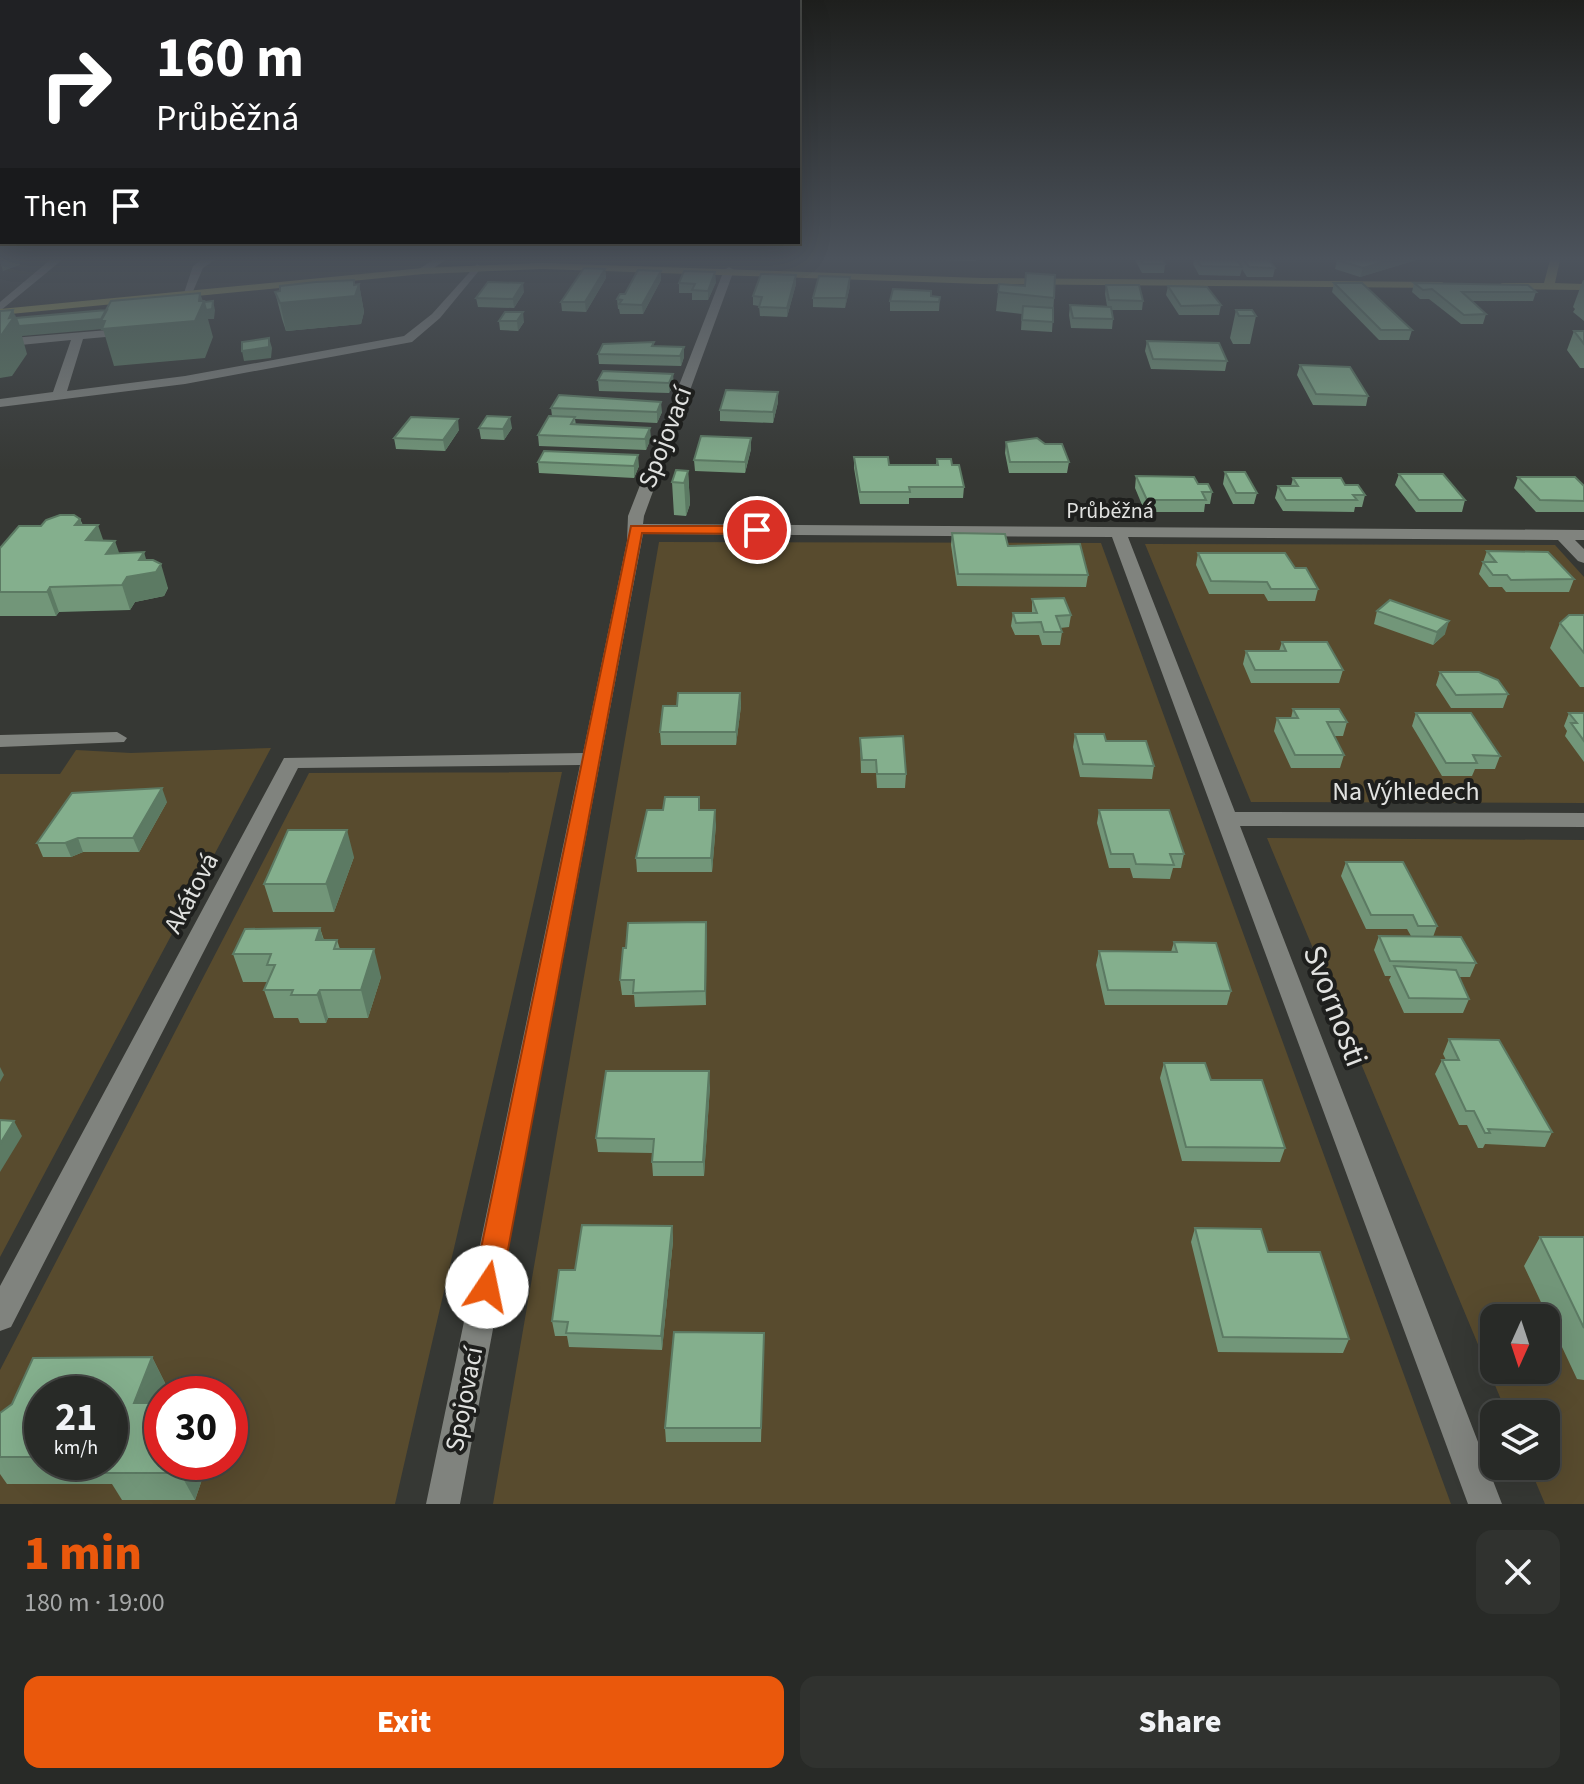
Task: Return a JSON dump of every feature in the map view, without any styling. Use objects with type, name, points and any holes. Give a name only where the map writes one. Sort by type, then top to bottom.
[{"type":"street","points":[[0,343],[136,330]]},
{"type":"street","points":[[0,403],[185,380],[408,339],[419,330]]},
{"type":"street","name":"Spojovací","points":[[443,1504],[592,759],[636,516],[706,330]]},
{"type":"street","points":[[58,397],[78,336]]},
{"type":"street","name":"Průběžná","points":[[636,529],[1584,535]]},
{"type":"street","name":"Svornosti","points":[[1119,533],[1485,1504]]},
{"type":"street","points":[[1562,535],[1584,558]]},
{"type":"street","points":[[0,741],[117,738]]},
{"type":"street","name":"Akátová","points":[[0,1317],[291,762],[592,759]]},
{"type":"street","name":"Na Výhledech","points":[[1228,819],[1584,820]]},
{"type":"shaded area","points":[[659,542],[1101,543],[1451,1504],[493,1504]]},
{"type":"shaded area","points":[[1145,544],[1555,545],[1584,577],[1584,803],[1251,802]]},
{"type":"shaded area","points":[[271,748],[0,1257],[0,774],[60,774],[76,750],[131,753]]},
{"type":"shaded area","points":[[562,772],[395,1504],[0,1504],[0,1370],[309,773]]},
{"type":"shaded area","points":[[1267,838],[1584,840],[1584,1504],[1545,1504],[1535,1480],[1560,1480],[1560,1400],[1501,1400],[1494,1384],[1560,1384],[1560,1304],[1480,1304],[1480,1349]]},
{"type":"building","points":[[1574,331],[1584,331],[1584,344]]},
{"type":"building","points":[[269,338],[269,347],[242,351],[242,342]]},
{"type":"building","points":[[1147,341],[1219,343],[1227,361],[1153,359]]},
{"type":"building","points":[[654,342],[652,346],[684,347],[680,356],[598,354],[603,344]]},
{"type":"building","points":[[1300,365],[1350,367],[1368,396],[1316,394]]},
{"type":"building","points":[[603,371],[673,374],[669,383],[598,380]]},
{"type":"building","points":[[726,390],[778,392],[773,412],[720,410]]},
{"type":"building","points":[[559,395],[661,402],[657,412],[551,408]]},
{"type":"building","points":[[487,416],[510,417],[503,429],[479,428]]},
{"type":"building","points":[[549,416],[575,417],[571,424],[650,428],[645,439],[538,435]]},
{"type":"building","points":[[411,417],[458,419],[443,440],[394,438]]},
{"type":"building","points":[[701,436],[751,438],[745,462],[694,460]]},
{"type":"building","points":[[1037,438],[1045,444],[1062,444],[1069,462],[1010,462],[1006,442]]},
{"type":"building","points":[[544,451],[638,455],[634,466],[538,462]]},
{"type":"building","points":[[854,457],[888,457],[889,465],[938,465],[937,459],[951,459],[952,465],[959,465],[964,487],[909,487],[910,492],[860,492]]},
{"type":"building","points":[[676,470],[688,471],[684,483],[672,482]]},
{"type":"building","points":[[1225,472],[1245,472],[1257,493],[1236,493]]},
{"type":"building","points":[[1399,474],[1443,474],[1465,500],[1419,500]]},
{"type":"building","points":[[1136,476],[1194,477],[1198,484],[1208,484],[1212,492],[1202,492],[1206,500],[1147,500]]},
{"type":"building","points":[[1518,477],[1575,477],[1584,486],[1584,501],[1540,500]]},
{"type":"building","points":[[1293,478],[1341,478],[1345,485],[1358,485],[1365,495],[1353,495],[1357,500],[1286,500],[1278,486],[1298,486]]},
{"type":"building","points":[[60,515],[74,515],[80,519],[75,525],[98,525],[86,540],[115,541],[106,554],[144,552],[139,560],[153,560],[161,564],[156,572],[127,577],[122,585],[50,587],[47,592],[0,592],[0,548],[19,526],[41,526],[46,520]]},
{"type":"building","points":[[952,533],[1005,534],[1008,546],[1080,544],[1088,575],[958,574]]},
{"type":"building","points":[[1487,551],[1548,552],[1574,579],[1511,580],[1507,575],[1493,575],[1483,562],[1496,562]]},
{"type":"building","points":[[1198,553],[1285,553],[1295,568],[1306,568],[1318,589],[1271,589],[1267,582],[1211,581]]},
{"type":"building","points":[[1064,598],[1071,615],[1056,616],[1062,632],[1044,632],[1041,622],[1016,623],[1013,613],[1037,613],[1032,599]]},
{"type":"building","points":[[1390,600],[1449,621],[1437,632],[1377,611]]},
{"type":"building","points":[[1569,615],[1584,615],[1584,653],[1560,623]]},
{"type":"building","points":[[1282,642],[1327,642],[1343,670],[1255,670],[1246,651],[1286,651]]},
{"type":"building","points":[[1440,672],[1479,672],[1498,680],[1508,694],[1456,695]]},
{"type":"building","points":[[678,693],[740,693],[736,732],[660,732],[663,706],[677,706]]},
{"type":"building","points":[[1293,709],[1339,709],[1347,722],[1327,722],[1344,755],[1295,755],[1277,718],[1298,718]]},
{"type":"building","points":[[1416,713],[1471,713],[1500,756],[1473,755],[1477,763],[1446,763]]},
{"type":"building","points":[[1569,713],[1584,713],[1584,741],[1571,723],[1577,723]]},
{"type":"building","points":[[1075,734],[1104,734],[1106,741],[1146,741],[1154,766],[1083,764]]},
{"type":"building","points":[[903,736],[906,774],[877,774],[876,760],[862,760],[860,738]]},
{"type":"building","points":[[162,788],[133,838],[78,838],[65,843],[37,843],[72,793]]},
{"type":"building","points":[[665,797],[699,797],[699,810],[715,810],[711,858],[636,858],[647,810],[663,810]]},
{"type":"building","points":[[1099,810],[1169,810],[1184,854],[1170,854],[1174,865],[1136,864],[1133,854],[1111,854]]},
{"type":"building","points":[[288,830],[347,830],[326,884],[264,884]]},
{"type":"building","points":[[1346,862],[1403,862],[1437,926],[1418,926],[1413,915],[1371,915]]},
{"type":"building","points":[[706,922],[705,991],[633,993],[634,980],[620,980],[628,923]]},
{"type":"building","points":[[320,928],[316,940],[337,940],[334,949],[374,949],[361,990],[320,990],[317,995],[291,995],[293,990],[264,990],[275,965],[267,965],[271,954],[233,954],[245,929]]},
{"type":"building","points":[[1379,936],[1461,937],[1476,963],[1390,961]]},
{"type":"building","points":[[1174,942],[1216,943],[1231,991],[1108,990],[1099,951],[1177,952]]},
{"type":"building","points":[[1394,966],[1456,970],[1469,999],[1409,998]]},
{"type":"building","points":[[1449,1039],[1499,1040],[1552,1132],[1488,1129],[1490,1133],[1485,1133],[1474,1111],[1466,1111],[1442,1060],[1459,1060]]},
{"type":"building","points":[[1164,1063],[1205,1063],[1211,1080],[1262,1080],[1285,1148],[1186,1147]]},
{"type":"building","points":[[606,1071],[709,1071],[703,1162],[652,1162],[654,1139],[596,1138]]},
{"type":"building","points":[[0,1120],[14,1121],[0,1144]]},
{"type":"building","points":[[582,1225],[672,1226],[661,1336],[566,1333],[568,1322],[552,1321],[559,1270],[575,1270]]},
{"type":"building","points":[[1195,1228],[1261,1229],[1268,1252],[1320,1252],[1349,1339],[1223,1337]]},
{"type":"building","points":[[1540,1237],[1584,1237],[1584,1328]]},
{"type":"building","points":[[674,1332],[764,1333],[761,1428],[665,1428]]},
{"type":"building","points":[[152,1357],[134,1403],[144,1403],[144,1473],[128,1473],[128,1376],[25,1376],[33,1358]]},
{"type":"building","points":[[24,1378],[24,1457],[0,1457],[0,1413],[12,1404]]},
{"type":"route","points":[[487,1287],[636,529],[757,530]]}]
